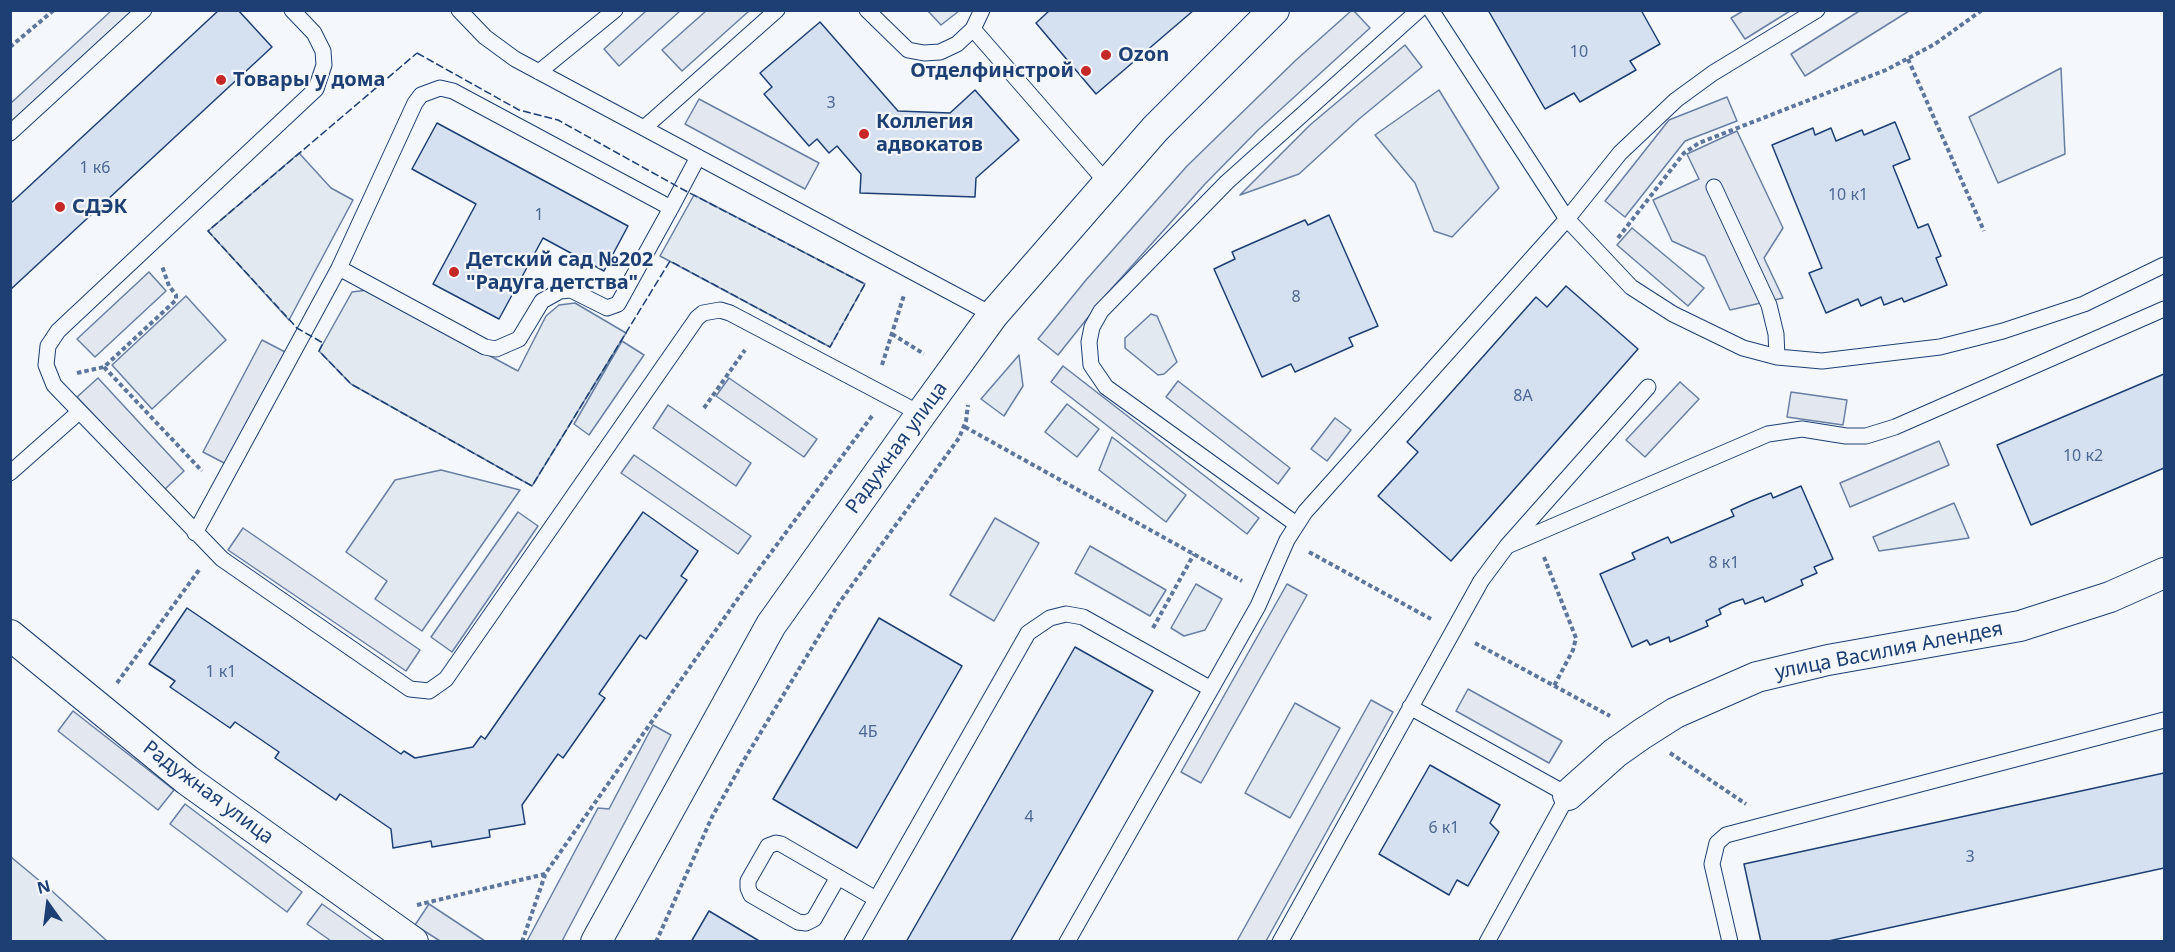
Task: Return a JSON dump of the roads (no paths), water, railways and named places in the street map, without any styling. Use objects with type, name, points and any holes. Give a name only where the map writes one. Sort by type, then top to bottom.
[{"type":"street","name":"Радужная улица","points":[[596,942],[771,625],[952,371],[993,315],[1155,129],[1274,10]]},
{"type":"street","name":"улица Василия Алендея","points":[[1568,795],[1615,753],[1642,734],[1676,713],[1757,677],[1828,660],[2020,626],[2110,597],[2164,573]]},
{"type":"street","name":"Радужная улица","points":[[10,635],[187,780],[413,942]]},
{"type":"lane","points":[[10,133],[144,10]]},
{"type":"lane","points":[[292,10],[314,33],[323,51],[324,65],[316,89],[58,331],[46,355],[50,379],[212,551],[231,567],[410,689],[429,691],[446,679],[697,318],[711,311],[720,310],[921,414]]},
{"type":"lane","points":[[459,10],[496,46],[539,72],[993,315]]},
{"type":"lane","points":[[539,72],[615,10]]},
{"type":"lane","points":[[644,128],[777,10]]},
{"type":"lane","points":[[867,10],[908,50],[924,53],[940,52],[957,45],[973,29],[982,10]]},
{"type":"lane","points":[[1296,524],[1106,387],[1092,365],[1089,342],[1092,327],[1101,311],[1220,189],[1419,10]]},
{"type":"lane","points":[[1431,10],[1567,219],[1631,287],[1673,314],[1743,348],[1778,357],[1822,361],[1940,347],[2003,332],[2084,304],[2164,265]]},
{"type":"lane","points":[[1067,942],[1264,593],[1296,524],[1567,219],[1620,153],[1676,100],[1713,74],[1817,10]]},
{"type":"lane","points":[[973,29],[1108,184]]},
{"type":"lane","points":[[195,533],[339,268],[416,103],[430,90],[440,88],[453,91],[671,208]]},
{"type":"lane","points":[[339,268],[485,347],[496,349],[519,339],[542,301],[560,291],[571,290],[607,308],[618,304],[698,158]]},
{"type":"lane","points":[[1714,187],[1769,305],[1776,334],[1778,357]]},
{"type":"lane","points":[[1507,546],[1768,434],[1802,429],[1846,436],[1866,436],[1895,427],[2164,309]]},
{"type":"lane","points":[[1280,942],[1469,600],[1507,546],[1647,387]]},
{"type":"lane","points":[[10,473],[79,412]]},
{"type":"lane","points":[[852,942],[1028,633],[1038,624],[1066,615],[1083,617],[1211,689]]},
{"type":"lane","points":[[1410,707],[1568,795],[1487,942]]},
{"type":"lane","points":[[1730,942],[1712,864],[1713,852],[1717,843],[1726,835],[1771,821],[2164,720]]},
{"type":"lane","points":[[838,878],[814,919],[806,923],[798,922],[751,895],[748,888],[748,881],[768,846],[774,843],[781,844],[876,899]]},
{"type":"place","name":"Ozon","points":[[1106,55]]},
{"type":"place","name":"Отделфинстрой","points":[[1086,71]]},
{"type":"place","name":"Товары у дома","points":[[221,80]]},
{"type":"place","name":"Коллегия адвокатов","points":[[864,134]]},
{"type":"place","name":"СДЭК","points":[[60,207]]},
{"type":"place","name":"Детский сад №202 \"Радуга детства\"","points":[[454,272]]}]
